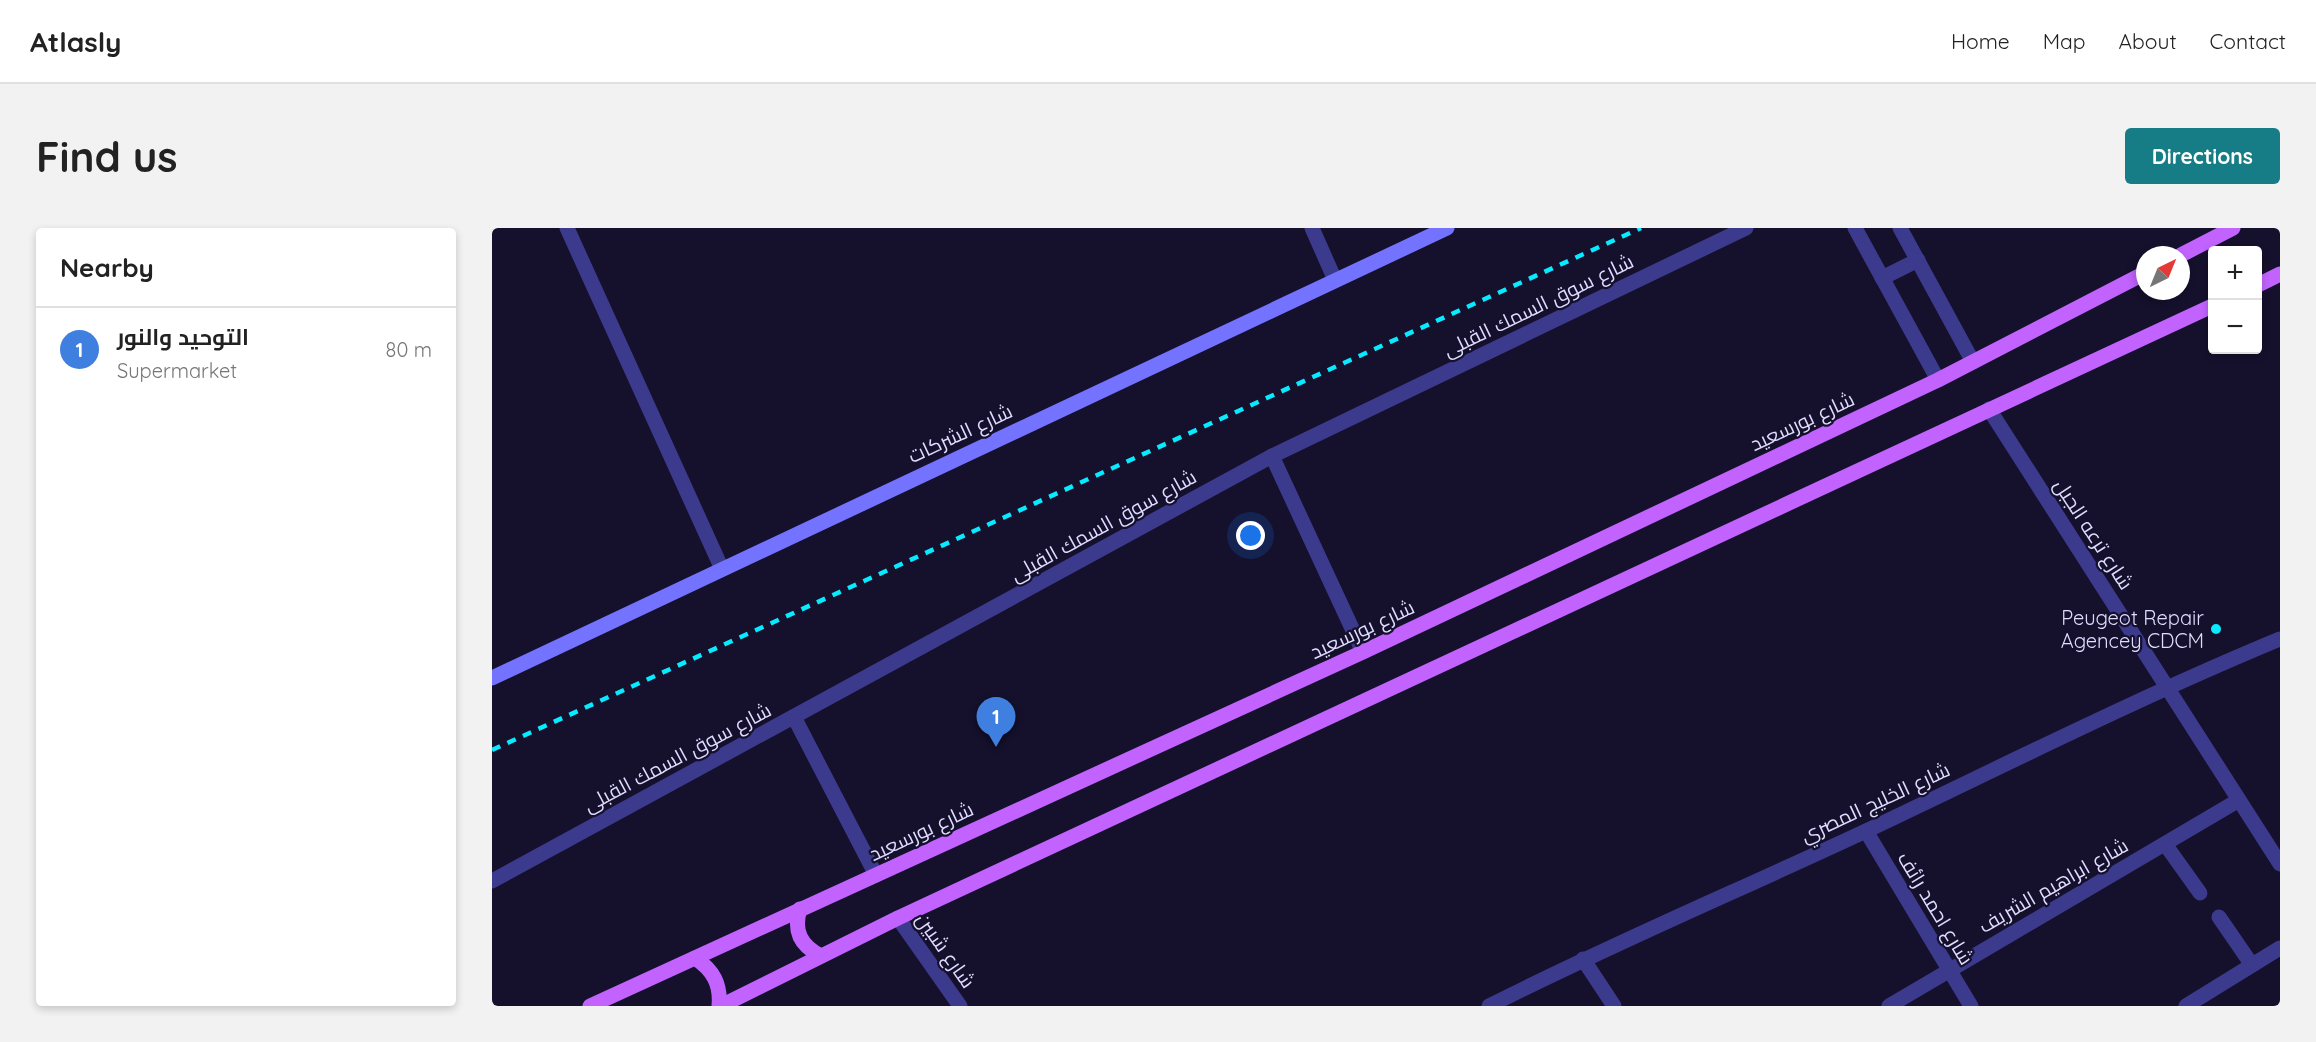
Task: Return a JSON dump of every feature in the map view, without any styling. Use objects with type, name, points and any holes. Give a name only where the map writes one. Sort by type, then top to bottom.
[{"type":"main road","name":"شارع الشركات","points":[[492,678],[1447,228]]},
{"type":"main road","points":[[2190,250],[2233,228]]},
{"type":"main road","points":[[2262,283],[2280,274]]},
{"type":"main road","name":"شارع بورسعيد","points":[[590,1006],[1363,652],[1938,380],[2136,278]]},
{"type":"main road","points":[[695,958],[713,973],[718,984],[720,1006],[897,918],[2208,308]]},
{"type":"main road","points":[[800,909],[796,920],[797,932],[810,951],[821,956]]},
{"type":"street","points":[[567,228],[722,569]]},
{"type":"street","points":[[1312,228],[1335,280]]},
{"type":"street","name":"شارع سوق السمك القبلى","points":[[492,880],[1272,456],[1746,228]]},
{"type":"street","points":[[1855,228],[1938,380]]},
{"type":"street","points":[[1900,228],[1973,362]]},
{"type":"street","points":[[1882,278],[1918,260]]},
{"type":"street","name":"شارع ترعه الجبل","points":[[1989,409],[2280,864]]},
{"type":"street","points":[[1272,456],[1363,652]]},
{"type":"street","name":"شارع الخليج المصري","points":[[1490,1006],[1583,959],[1866,831],[2167,686],[2280,639]]},
{"type":"street","points":[[795,717],[876,875]]},
{"type":"street","name":"شارع ابراهيم الشريف","points":[[1889,1006],[2239,800]]},
{"type":"street","name":"شارع احمد رائف","points":[[1866,831],[1971,1006]]},
{"type":"street","points":[[2165,844],[2200,893]]},
{"type":"street","points":[[2219,917],[2252,965]]},
{"type":"street","name":"شارع شبين","points":[[897,918],[960,1006]]},
{"type":"street","points":[[2186,1006],[2280,948]]},
{"type":"street","points":[[1583,959],[1614,1006]]},
{"type":"railway","points":[[492,750],[1641,228]]},
{"type":"place","name":"Peugeot Repair Agencey CDCM","points":[[2216,629]]},
{"type":"place","name":"التوحيد والنور","points":[[996,747]]}]
